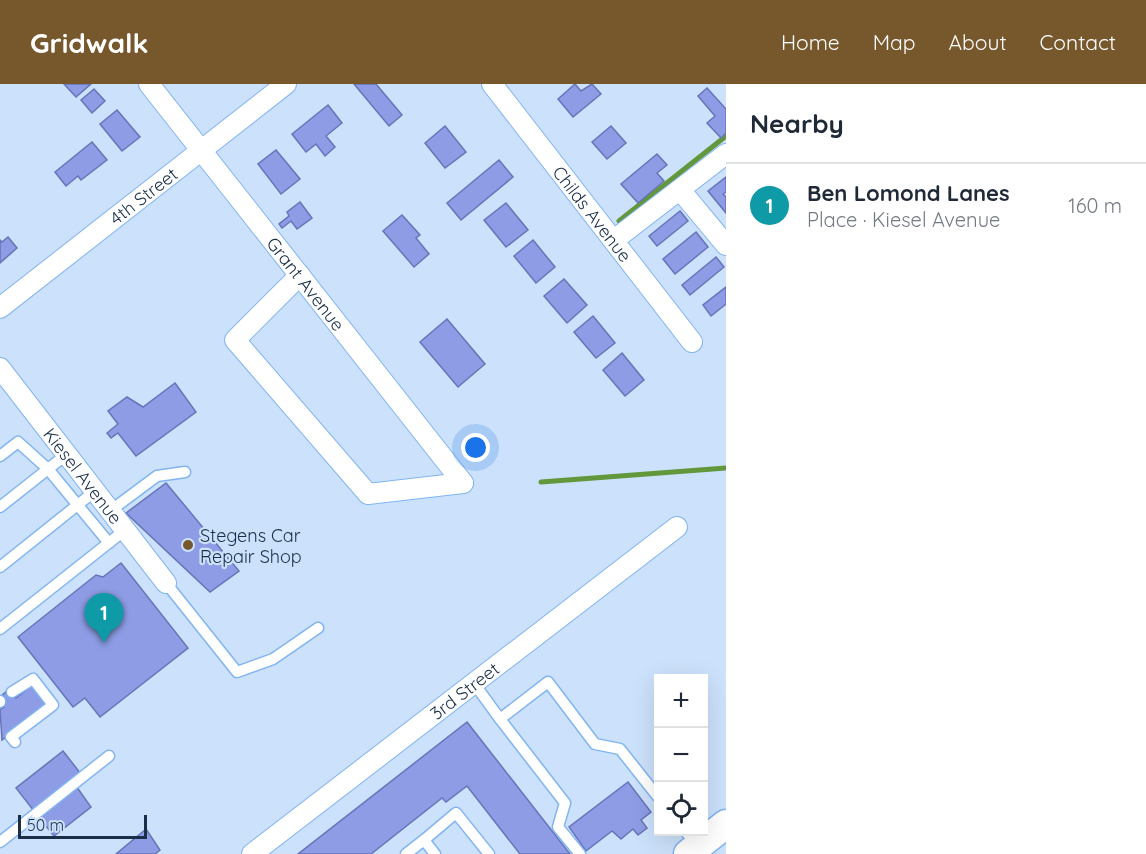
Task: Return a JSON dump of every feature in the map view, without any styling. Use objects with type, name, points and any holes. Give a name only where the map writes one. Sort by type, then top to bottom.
[{"type":"main road","points":[[691,844],[726,824]]},
{"type":"street","name":"Grant Avenue","points":[[149,84],[463,483],[368,494],[235,340],[300,276]]},
{"type":"street","name":"4th Street","points":[[0,308],[286,84]]},
{"type":"street","name":"Childs Avenue","points":[[492,84],[692,342]]},
{"type":"street","points":[[614,240],[726,154]]},
{"type":"street","points":[[681,190],[726,245]]},
{"type":"street","name":"Kiesel Avenue","points":[[0,368],[166,583]]},
{"type":"street","name":"3rd Street","points":[[252,854],[677,527]]},
{"type":"lane","points":[[0,456],[18,442],[48,470],[109,543]]},
{"type":"lane","points":[[0,507],[67,454]]},
{"type":"lane","points":[[110,511],[157,476],[185,472]]},
{"type":"lane","points":[[0,567],[95,491]]},
{"type":"lane","points":[[0,629],[125,530]]},
{"type":"lane","points":[[166,583],[237,672],[273,659],[318,628]]},
{"type":"lane","points":[[12,692],[33,679],[53,705],[11,737],[15,742]]},
{"type":"lane","points":[[473,682],[565,803],[558,828],[580,854]]},
{"type":"lane","points":[[500,719],[548,682],[595,744],[620,749],[654,792]]},
{"type":"lane","points":[[0,842],[109,756]]},
{"type":"lane","points":[[406,854],[456,813],[489,854]]},
{"type":"lane","points":[[424,840],[435,854]]},
{"type":"building","points":[[64,84],[91,84],[76,97]]},
{"type":"building","points":[[354,84],[376,84],[402,115],[389,126]]},
{"type":"building","points":[[575,84],[581,91],[592,84],[601,94],[573,117],[558,99]]},
{"type":"building","points":[[707,88],[726,109],[726,133],[721,138],[707,123],[715,116],[698,96]]},
{"type":"building","points":[[94,89],[105,101],[92,113],[81,100]]},
{"type":"building","points":[[328,105],[342,123],[326,136],[335,147],[325,156],[316,144],[306,152],[292,134]]},
{"type":"building","points":[[117,110],[140,137],[122,151],[100,124]]},
{"type":"building","points":[[445,126],[466,152],[445,168],[425,143]]},
{"type":"building","points":[[611,126],[626,143],[607,159],[592,142]]},
{"type":"building","points":[[92,142],[107,160],[81,180],[78,176],[66,186],[55,172]]},
{"type":"building","points":[[276,150],[300,179],[281,194],[258,164]]},
{"type":"building","points":[[657,154],[667,165],[657,173],[664,181],[638,203],[621,184]]},
{"type":"building","points":[[499,160],[513,177],[461,220],[447,203]]},
{"type":"building","points":[[726,177],[726,192],[723,194],[726,197],[726,213],[708,191]]},
{"type":"building","points":[[300,202],[312,218],[297,229],[291,221],[282,228],[279,224],[289,216],[287,212]]},
{"type":"building","points":[[506,203],[528,230],[506,247],[484,220]]},
{"type":"building","points":[[680,211],[688,221],[657,246],[649,236]]},
{"type":"building","points":[[402,215],[420,235],[416,238],[429,254],[414,267],[383,231]]},
{"type":"building","points":[[696,232],[708,247],[675,274],[663,259]]},
{"type":"building","points":[[8,237],[17,248],[0,263],[0,240],[2,242]]},
{"type":"building","points":[[533,240],[555,267],[536,283],[514,256]]},
{"type":"building","points":[[716,257],[724,267],[690,295],[682,285]]},
{"type":"building","points":[[564,279],[587,305],[567,323],[544,296]]},
{"type":"building","points":[[726,287],[726,304],[711,316],[703,305]]},
{"type":"building","points":[[593,316],[615,343],[596,358],[574,332]]},
{"type":"building","points":[[447,319],[485,364],[458,387],[420,342]]},
{"type":"building","points":[[622,353],[644,380],[625,396],[603,370]]},
{"type":"building","points":[[175,383],[196,412],[136,456],[118,433],[111,438],[107,433],[118,424],[108,411],[127,397],[143,407]]},
{"type":"building","name":"Stegens Car Repair Shop","points":[[166,483],[239,571],[210,592],[126,513]]},
{"type":"building","points":[[121,563],[188,648],[100,717],[85,698],[73,707],[18,637],[96,575],[103,577]]},
{"type":"building","points":[[34,684],[50,703],[2,740],[0,710],[4,707],[0,697],[9,689],[16,698]]},
{"type":"building","points":[[467,722],[570,854],[520,854],[467,786],[446,802],[442,798],[371,854],[298,854]]},
{"type":"building","points":[[63,751],[81,774],[34,811],[16,788]]},
{"type":"building","points":[[628,782],[651,812],[641,820],[647,828],[638,835],[633,829],[621,839],[612,831],[586,851],[569,827]]},
{"type":"building","points":[[76,786],[91,807],[54,836],[38,816]]},
{"type":"building","points":[[146,829],[160,850],[155,854],[116,854]]},
{"type":"waterway","points":[[619,221],[726,136]]},
{"type":"waterway","points":[[541,482],[726,468]]},
{"type":"place","name":"Stegens Car Repair Shop","points":[[188,545]]},
{"type":"place","name":"Ben Lomond Lanes","points":[[104,643]]}]
